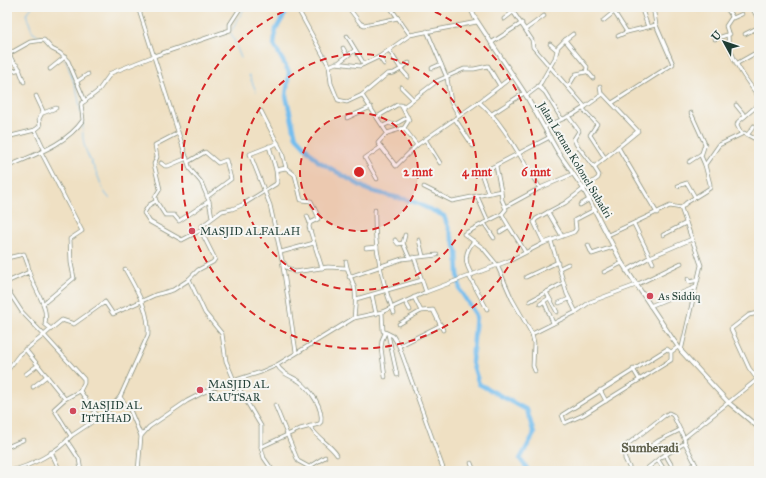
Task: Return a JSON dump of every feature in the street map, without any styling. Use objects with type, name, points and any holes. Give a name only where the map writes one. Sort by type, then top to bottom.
[{"type":"main road","name":"Jalan Letnan Kolonel Subadri","points":[[471,9],[477,22],[525,94],[596,209],[613,247],[626,271],[678,347],[729,402],[759,428]]},
{"type":"street","points":[[138,7],[190,169],[201,182],[209,201],[212,218]]},
{"type":"street","points":[[7,167],[44,150],[67,137],[83,118],[80,106],[98,90],[111,73],[154,56],[230,30],[230,24],[241,7]]},
{"type":"street","points":[[307,7],[301,9],[300,13],[329,66],[331,83],[339,101],[352,101],[362,95],[387,74],[394,74],[409,64]]},
{"type":"street","points":[[348,7],[360,23],[364,25],[398,18]]},
{"type":"street","points":[[390,7],[410,35]]},
{"type":"street","points":[[471,9],[476,7]]},
{"type":"street","points":[[510,7],[526,29],[532,40],[533,47],[568,87],[597,124],[590,135],[605,158]]},
{"type":"street","points":[[611,7],[627,32]]},
{"type":"street","points":[[641,7],[648,27]]},
{"type":"street","points":[[612,103],[673,64],[656,25],[654,7]]},
{"type":"street","points":[[726,7],[732,17]]},
{"type":"street","points":[[752,7],[758,16],[759,21]]},
{"type":"street","points":[[504,19],[513,12]]},
{"type":"street","points":[[603,21],[614,12]]},
{"type":"street","points":[[742,14],[732,17],[726,25],[730,34],[728,42],[736,64],[759,97]]},
{"type":"street","points":[[526,29],[544,16]]},
{"type":"street","points":[[338,63],[356,66],[364,64],[379,57],[410,35],[477,22]]},
{"type":"street","points":[[491,43],[522,23]]},
{"type":"street","points":[[618,36],[627,32],[656,25]]},
{"type":"street","points":[[745,34],[759,27]]},
{"type":"street","points":[[427,31],[447,78],[451,102],[460,116]]},
{"type":"street","points":[[492,114],[538,86],[556,56],[560,44],[573,34]]},
{"type":"street","points":[[715,39],[730,34]]},
{"type":"street","points":[[347,36],[364,64]]},
{"type":"street","points":[[24,82],[20,69],[8,54],[30,42],[44,40],[52,50],[65,57],[70,63],[76,82],[85,101]]},
{"type":"street","points":[[565,40],[588,67],[587,71],[593,78]]},
{"type":"street","points":[[550,44],[557,50]]},
{"type":"street","points":[[343,48],[347,55]]},
{"type":"street","points":[[329,66],[338,63],[355,50]]},
{"type":"street","points":[[389,50],[408,77]]},
{"type":"street","points":[[736,64],[759,52]]},
{"type":"street","points":[[50,69],[65,57]]},
{"type":"street","points":[[379,57],[384,64]]},
{"type":"street","points":[[432,68],[441,64]]},
{"type":"street","points":[[403,107],[435,82],[447,78],[464,69],[474,69],[487,65],[500,86]]},
{"type":"street","points":[[7,73],[20,69]]},
{"type":"street","points":[[568,87],[576,74],[587,71]]},
{"type":"street","points":[[76,82],[88,74]]},
{"type":"street","points":[[377,117],[397,105],[403,107],[408,117],[409,122],[404,128],[387,133],[379,142],[381,147],[396,166],[417,145],[460,116],[513,76]]},
{"type":"street","points":[[538,86],[545,92],[561,118]]},
{"type":"street","points":[[594,167],[638,131],[612,103],[601,94],[600,86]]},
{"type":"street","points":[[401,87],[413,99]]},
{"type":"street","points":[[545,127],[584,108],[601,94]]},
{"type":"street","points":[[362,95],[387,133]]},
{"type":"street","points":[[36,96],[43,113]]},
{"type":"street","points":[[479,102],[492,114],[540,188]]},
{"type":"street","points":[[741,133],[737,124],[759,104]]},
{"type":"street","points":[[736,105],[745,116]]},
{"type":"street","points":[[347,118],[371,107]]},
{"type":"street","points":[[7,138],[35,130],[40,126],[38,119],[43,113],[56,108]]},
{"type":"street","points":[[262,111],[278,144],[286,168],[295,175],[301,200],[311,201],[318,216],[318,220],[310,223]]},
{"type":"street","points":[[689,162],[701,154],[706,144],[691,113]]},
{"type":"street","points":[[544,243],[534,221],[564,204],[599,177],[594,167],[576,144],[574,139],[579,131],[568,116]]},
{"type":"street","points":[[383,126],[389,123],[394,125],[408,117]]},
{"type":"street","points":[[455,119],[472,146]]},
{"type":"street","points":[[748,134],[754,126]]},
{"type":"street","points":[[404,128],[417,145]]},
{"type":"street","points":[[35,130],[44,150]]},
{"type":"street","points":[[178,133],[155,144],[157,157],[154,164],[160,189],[155,197],[156,201],[165,215],[174,214],[179,221],[209,201]]},
{"type":"street","points":[[705,165],[717,146],[741,133],[748,134],[759,141]]},
{"type":"street","points":[[483,172],[550,136]]},
{"type":"street","points":[[425,139],[440,163]]},
{"type":"street","points":[[278,144],[250,154],[270,205],[281,252],[296,352]]},
{"type":"street","points":[[156,201],[144,210],[145,217],[150,222],[182,240],[201,230],[202,226],[222,211],[232,209],[276,184],[276,170],[269,146]]},
{"type":"street","points":[[377,179],[365,158],[381,147]]},
{"type":"street","points":[[618,147],[656,213]]},
{"type":"street","points":[[40,152],[82,231],[70,239],[71,263],[74,278],[44,303]]},
{"type":"street","points":[[161,163],[168,166],[205,152],[218,163],[226,160],[231,179],[207,197]]},
{"type":"street","points":[[608,235],[670,206],[681,208],[710,186],[701,154]]},
{"type":"street","points":[[496,166],[502,200],[506,211],[464,232],[464,235],[483,248],[497,265],[512,298],[532,334],[534,343],[533,366],[535,371]]},
{"type":"street","points":[[276,170],[286,168]]},
{"type":"street","points":[[505,207],[540,188],[574,174]]},
{"type":"street","points":[[482,176],[488,193]]},
{"type":"street","points":[[678,186],[688,183],[695,197]]},
{"type":"street","points":[[424,187],[448,201],[501,191]]},
{"type":"street","points":[[477,196],[486,222],[494,238]]},
{"type":"street","points":[[580,205],[590,199]]},
{"type":"street","points":[[681,208],[701,265],[681,351]]},
{"type":"street","points":[[141,436],[160,418],[187,401],[214,387],[261,372],[277,365],[354,318],[382,312],[460,278],[470,276],[497,265],[576,230],[575,220],[596,209]]},
{"type":"street","points":[[375,210],[380,268],[394,313]]},
{"type":"street","points":[[548,212],[562,236]]},
{"type":"street","points":[[502,214],[508,227],[525,252]]},
{"type":"street","points":[[306,216],[310,223],[314,243],[322,268]]},
{"type":"street","points":[[663,234],[686,223]]},
{"type":"street","points":[[634,224],[653,263]]},
{"type":"street","points":[[500,232],[508,227]]},
{"type":"street","points":[[7,371],[25,349],[62,320],[74,324],[105,302],[113,314],[141,301],[173,290],[189,279],[198,270],[213,262],[215,259],[201,230]]},
{"type":"street","points":[[405,235],[403,242],[409,257]]},
{"type":"street","points":[[626,271],[650,257],[692,239]]},
{"type":"street","points":[[395,240],[398,244],[403,242]]},
{"type":"street","points":[[419,240],[423,256]]},
{"type":"street","points":[[551,240],[563,283],[576,312]]},
{"type":"street","points":[[474,241],[466,253],[467,266],[470,276],[487,309]]},
{"type":"street","points":[[281,252],[314,243]]},
{"type":"street","points":[[588,245],[592,254],[613,247]]},
{"type":"street","points":[[366,248],[377,247]]},
{"type":"street","points":[[7,258],[24,254],[28,264],[28,272],[34,287],[44,303],[47,315],[45,324],[51,330]]},
{"type":"street","points":[[349,277],[380,268],[409,257],[437,255]]},
{"type":"street","points":[[414,257],[426,292]]},
{"type":"street","points":[[282,260],[286,267],[295,272],[322,268],[346,268]]},
{"type":"street","points":[[346,262],[349,277],[355,288],[356,299],[354,318]]},
{"type":"street","points":[[526,276],[558,262]]},
{"type":"street","points":[[604,272],[622,263]]},
{"type":"street","points":[[532,334],[576,312],[590,302],[636,285],[681,263]]},
{"type":"street","points":[[560,268],[568,264]]},
{"type":"street","points":[[10,471],[27,467],[51,452],[67,441],[71,436],[108,412],[120,397],[148,335],[148,327],[141,301],[124,269]]},
{"type":"street","points":[[7,282],[28,272]]},
{"type":"street","points":[[189,279],[205,313],[222,334],[226,361],[234,380],[261,426],[261,448],[264,458],[273,471]]},
{"type":"street","points":[[688,279],[689,282],[698,280]]},
{"type":"street","points":[[356,299],[422,280]]},
{"type":"street","points":[[530,301],[563,283]]},
{"type":"street","points":[[650,306],[696,287]]},
{"type":"street","points":[[7,289],[22,312],[84,379],[84,383],[80,391],[65,399],[54,409],[71,436]]},
{"type":"street","points":[[546,292],[557,312]]},
{"type":"street","points":[[372,295],[376,314]]},
{"type":"street","points":[[414,297],[421,312]]},
{"type":"street","points":[[540,304],[549,298]]},
{"type":"street","points":[[559,303],[569,299]]},
{"type":"street","points":[[405,301],[410,310]]},
{"type":"street","points":[[544,301],[553,323]]},
{"type":"street","points":[[399,324],[421,312],[433,310],[443,330]]},
{"type":"street","points":[[382,312],[382,331],[393,336],[399,346],[416,399],[444,471]]},
{"type":"street","points":[[684,438],[758,379],[749,368],[731,329],[749,315],[759,313]]},
{"type":"street","points":[[399,346],[440,325]]},
{"type":"street","points":[[386,334],[397,375]]},
{"type":"street","points":[[385,377],[381,348],[382,340],[386,334]]},
{"type":"street","points":[[671,352],[678,347]]},
{"type":"street","points":[[25,349],[65,399]]},
{"type":"street","points":[[667,349],[671,352],[671,360],[583,415],[565,423],[562,415],[667,349]]},
{"type":"street","points":[[26,374],[38,365]]},
{"type":"street","points":[[261,448],[287,435],[319,424],[321,419],[321,414],[312,393],[300,382],[282,371],[277,365]]},
{"type":"street","points":[[633,369],[639,379]]},
{"type":"street","points":[[33,387],[47,376]]},
{"type":"street","points":[[600,390],[606,400]]},
{"type":"street","points":[[80,391],[99,418]]},
{"type":"street","points":[[120,397],[130,410],[141,436],[138,471]]},
{"type":"street","points":[[275,405],[298,461],[309,467]]},
{"type":"street","points":[[631,471],[625,459],[624,447],[669,413],[673,415],[699,471]]},
{"type":"street","points":[[310,426],[316,436],[329,444],[337,455]]},
{"type":"street","points":[[637,451],[641,453],[658,441],[680,430]]},
{"type":"street","points":[[7,447],[23,440]]},
{"type":"street","points":[[67,441],[79,459],[81,471]]},
{"type":"street","points":[[644,471],[665,454],[685,443]]},
{"type":"street","points":[[51,452],[60,471]]},
{"type":"street","points":[[665,454],[675,471]]},
{"type":"street","points":[[306,471],[309,467],[325,457]]},
{"type":"street","points":[[658,460],[665,471]]},
{"type":"street","points":[[471,463],[474,471]]},
{"type":"street","points":[[685,471],[695,464]]},
{"type":"street","points":[[27,467],[30,471]]},
{"type":"waterway","points":[[32,7],[26,14],[32,31],[42,38]]},
{"type":"waterway","points":[[232,30],[245,7]]},
{"type":"waterway","points":[[289,7],[276,29],[274,45],[289,72],[286,96],[296,137],[318,161],[368,190],[383,194]]},
{"type":"waterway","points":[[231,33],[241,58]]},
{"type":"waterway","points":[[64,59],[67,63],[77,91],[81,113]]},
{"type":"waterway","points":[[249,75],[256,91]]},
{"type":"waterway","points":[[83,122],[83,137],[88,155],[103,190],[110,199]]},
{"type":"waterway","points":[[386,195],[412,201],[444,216],[457,251],[460,290],[476,315],[472,362],[479,384],[527,410],[534,434],[520,459],[529,471]]},
{"type":"place","name":"MASJID ALFALAH","points":[[192,231]]},
{"type":"place","name":"As Siddiq","points":[[650,296]]},
{"type":"place","name":"MASJID AL KAUTSAR","points":[[200,390]]},
{"type":"place","name":"MASJID AL ITTIHAD","points":[[73,411]]},
{"type":"district","name":"Sumberadi","points":[[650,448]]}]
